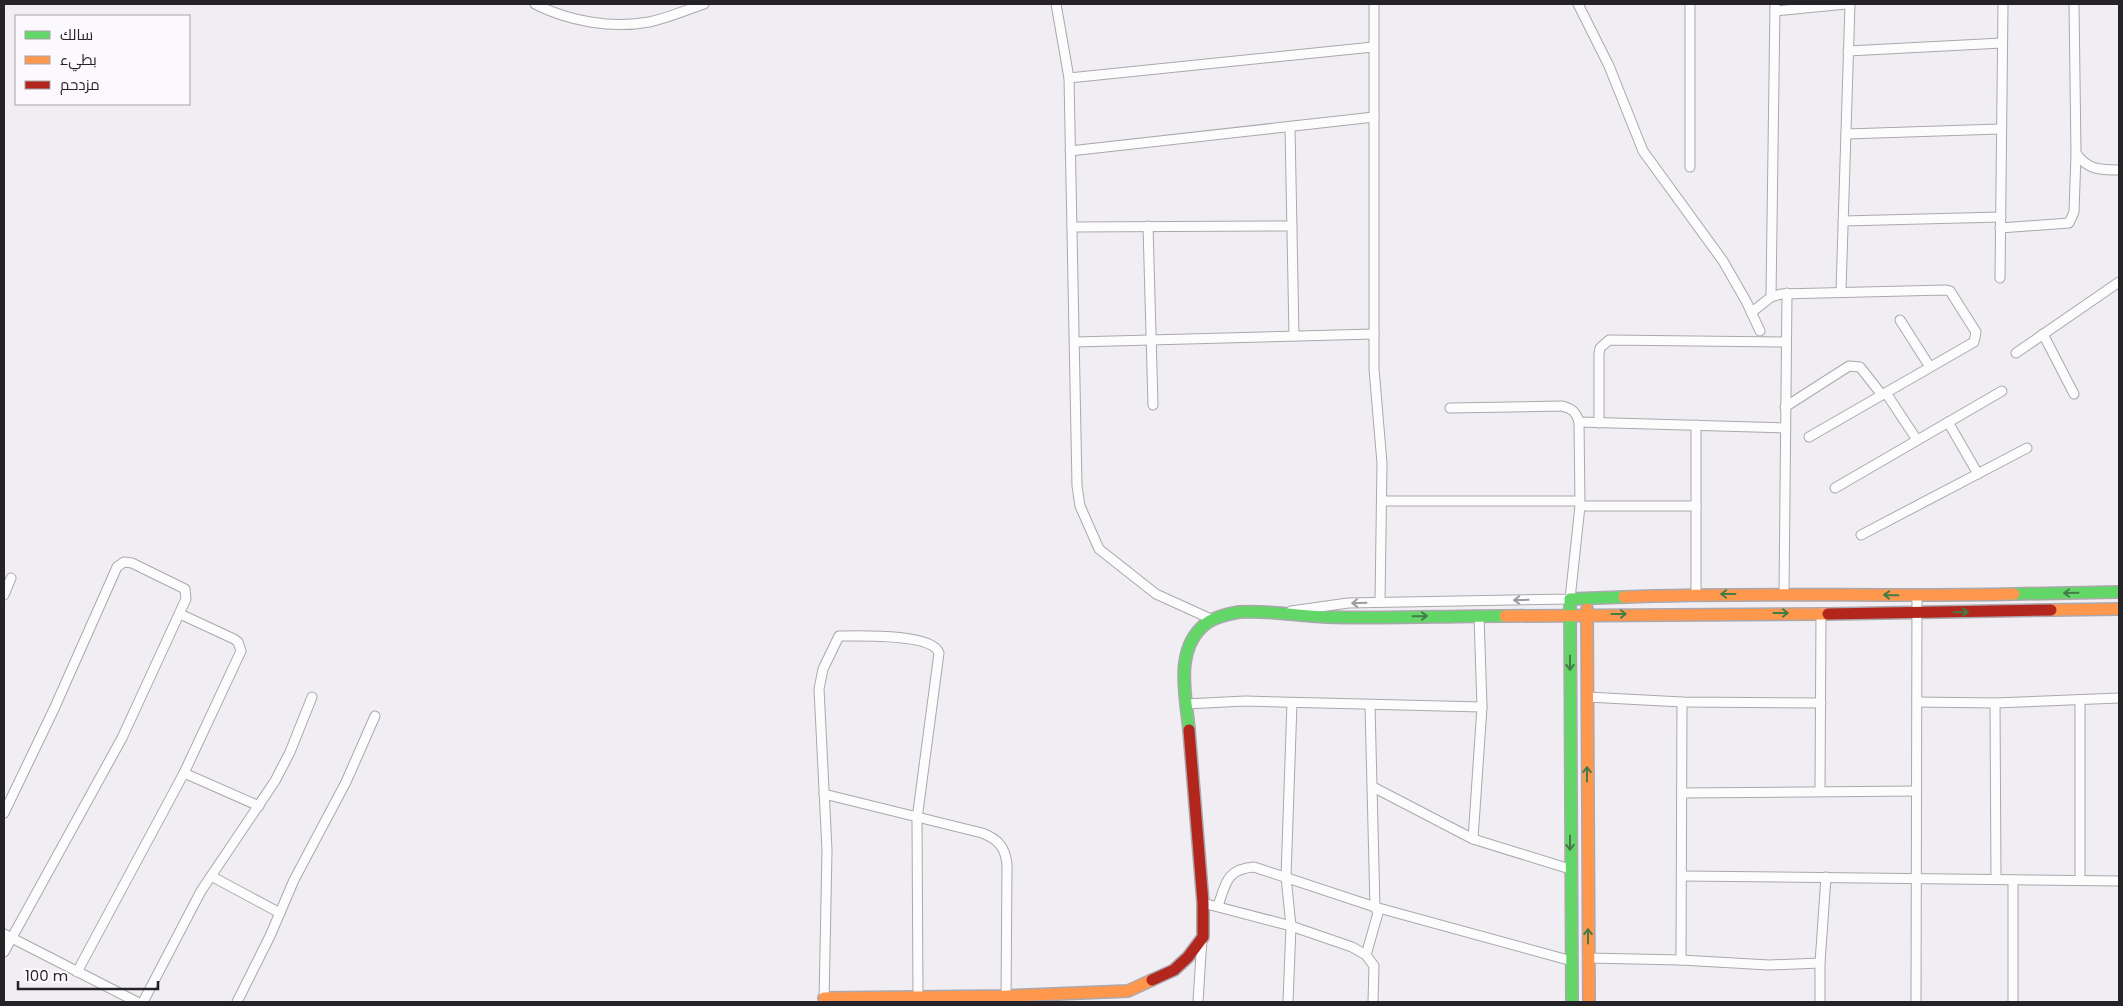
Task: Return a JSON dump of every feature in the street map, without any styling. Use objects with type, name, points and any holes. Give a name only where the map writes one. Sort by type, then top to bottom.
[{"type":"street","points":[[535,4],[578,19],[612,24],[647,22],[704,4]]},
{"type":"street","points":[[1055,4],[1069,78],[1078,496],[1094,541],[1107,556],[1156,594],[1211,619]]},
{"type":"street","points":[[1374,4],[1374,334],[1375,387],[1382,450],[1380,602]]},
{"type":"street","points":[[1578,4],[1609,66],[1643,151],[1723,261],[1752,312],[1760,331]]},
{"type":"street","points":[[1690,4],[1690,167]]},
{"type":"street","points":[[1771,298],[1775,7],[1846,4]]},
{"type":"street","points":[[1841,291],[1850,4]]},
{"type":"street","points":[[2000,278],[2000,129],[2003,4]]},
{"type":"street","points":[[2000,228],[2069,223],[2074,212],[2076,153],[2074,4]]},
{"type":"street","points":[[1848,51],[2002,43]]},
{"type":"street","points":[[1069,78],[1373,47]]},
{"type":"street","points":[[1070,151],[1374,117]]},
{"type":"street","points":[[1290,127],[1294,336]]},
{"type":"street","points":[[1846,134],[2000,129]]},
{"type":"street","points":[[2076,153],[2089,167],[2098,170],[2119,170]]},
{"type":"street","points":[[1843,222],[2000,217]]},
{"type":"street","points":[[1148,226],[1154,405]]},
{"type":"street","points":[[1072,227],[1292,226]]},
{"type":"street","points":[[2016,352],[2119,282]]},
{"type":"street","points":[[1752,312],[1771,298],[1787,293],[1950,291],[1976,332],[1976,339],[1809,438]]},
{"type":"street","points":[[1784,594],[1787,293]]},
{"type":"street","points":[[1900,320],[1930,367]]},
{"type":"street","points":[[1074,342],[1374,334]]},
{"type":"street","points":[[2043,334],[2074,394]]},
{"type":"street","points":[[1599,423],[1599,354],[1600,348],[1609,340],[1786,342]]},
{"type":"street","points":[[1785,407],[1850,366],[1860,367],[1884,394],[1917,440]]},
{"type":"street","points":[[1835,488],[2002,390]]},
{"type":"street","points":[[1450,408],[1561,406],[1570,408],[1576,414],[1579,422],[1580,504],[1570,599],[1572,1002]]},
{"type":"street","points":[[1579,422],[1785,428]]},
{"type":"street","points":[[1948,422],[1978,474]]},
{"type":"street","points":[[1696,426],[1696,594]]},
{"type":"street","points":[[1861,535],[2027,448]]},
{"type":"street","points":[[1382,501],[1696,506]]},
{"type":"street","points":[[4,813],[120,564],[132,563],[185,589],[186,599],[180,614],[122,738],[8,936],[4,952]]},
{"type":"street","points":[[4,595],[11,578]]},
{"type":"street","points":[[1284,613],[1332,604],[1587,599],[1696,594],[1916,596],[2119,592]]},
{"type":"street","points":[[1916,596],[1916,1002]]},
{"type":"street","points":[[1587,599],[1589,1002]]},
{"type":"street","points":[[1198,1002],[1204,903],[1184,668],[1186,652],[1192,636],[1211,619],[1234,613],[1284,613],[1325,618],[1570,614],[1917,613],[2119,609]]},
{"type":"street","points":[[1820,790],[1821,613]]},
{"type":"street","points":[[77,972],[184,773],[240,651],[238,642],[234,639],[180,614]]},
{"type":"street","points":[[1473,840],[1482,707],[1479,616]]},
{"type":"street","points":[[919,999],[917,819],[939,653],[933,646],[889,636],[839,636],[824,669],[819,689],[827,850],[824,1000],[1090,998],[1128,991],[1152,982],[1174,970],[1188,956],[1202,937]]},
{"type":"street","points":[[143,1002],[201,891],[259,806],[290,752],[312,697]]},
{"type":"street","points":[[1587,697],[1682,702],[1820,703]]},
{"type":"street","points":[[1916,702],[1995,703],[2119,698]]},
{"type":"street","points":[[1186,704],[1245,701],[1370,706],[1482,707]]},
{"type":"street","points":[[2080,701],[2080,880]]},
{"type":"street","points":[[1681,960],[1682,702]]},
{"type":"street","points":[[1288,1002],[1291,926],[1286,877],[1292,703]]},
{"type":"street","points":[[1995,703],[1996,879]]},
{"type":"street","points":[[1366,955],[1378,913],[1375,907],[1370,706]]},
{"type":"street","points":[[237,1002],[294,880],[346,782],[375,716]]},
{"type":"street","points":[[184,773],[259,806]]},
{"type":"street","points":[[1373,787],[1473,840],[1570,869]]},
{"type":"street","points":[[1682,793],[1820,790],[1916,792]]},
{"type":"street","points":[[824,794],[870,804],[917,819],[992,837],[1001,844],[1006,854],[1006,999]]},
{"type":"street","points":[[1218,906],[1232,873],[1240,868],[1254,867],[1375,907],[1572,961]]},
{"type":"street","points":[[211,876],[280,912]]},
{"type":"street","points":[[1682,876],[2119,881]]},
{"type":"street","points":[[1820,1002],[1820,962],[1826,877]]},
{"type":"street","points":[[2013,880],[2013,1002]]},
{"type":"street","points":[[1204,903],[1291,926],[1352,947],[1366,955],[1374,966],[1373,1002]]},
{"type":"street","points":[[8,936],[137,1002]]},
{"type":"street","points":[[1588,958],[1681,960],[1769,965],[1820,962]]},
{"type":"traffic: fast","points":[[2014,594],[2119,592]]},
{"type":"traffic: fast","points":[[1572,1002],[1570,599],[1624,597]]},
{"type":"traffic: fast","points":[[1189,730],[1184,676],[1188,650],[1193,638],[1201,628],[1219,617],[1239,612],[1272,612],[1348,618],[1505,616]]},
{"type":"traffic: slow","points":[[1624,597],[2014,594]]},
{"type":"traffic: slow","points":[[1587,609],[1589,1002]]},
{"type":"traffic: slow","points":[[2051,610],[2119,609]]},
{"type":"traffic: slow","points":[[1505,616],[1828,614]]},
{"type":"traffic: slow","points":[[824,998],[1007,996],[1128,991],[1152,980]]},
{"type":"traffic: jam","points":[[1828,614],[2051,610]]},
{"type":"traffic: jam","points":[[1152,980],[1174,970],[1188,957],[1203,937],[1203,903],[1189,730]]}]
